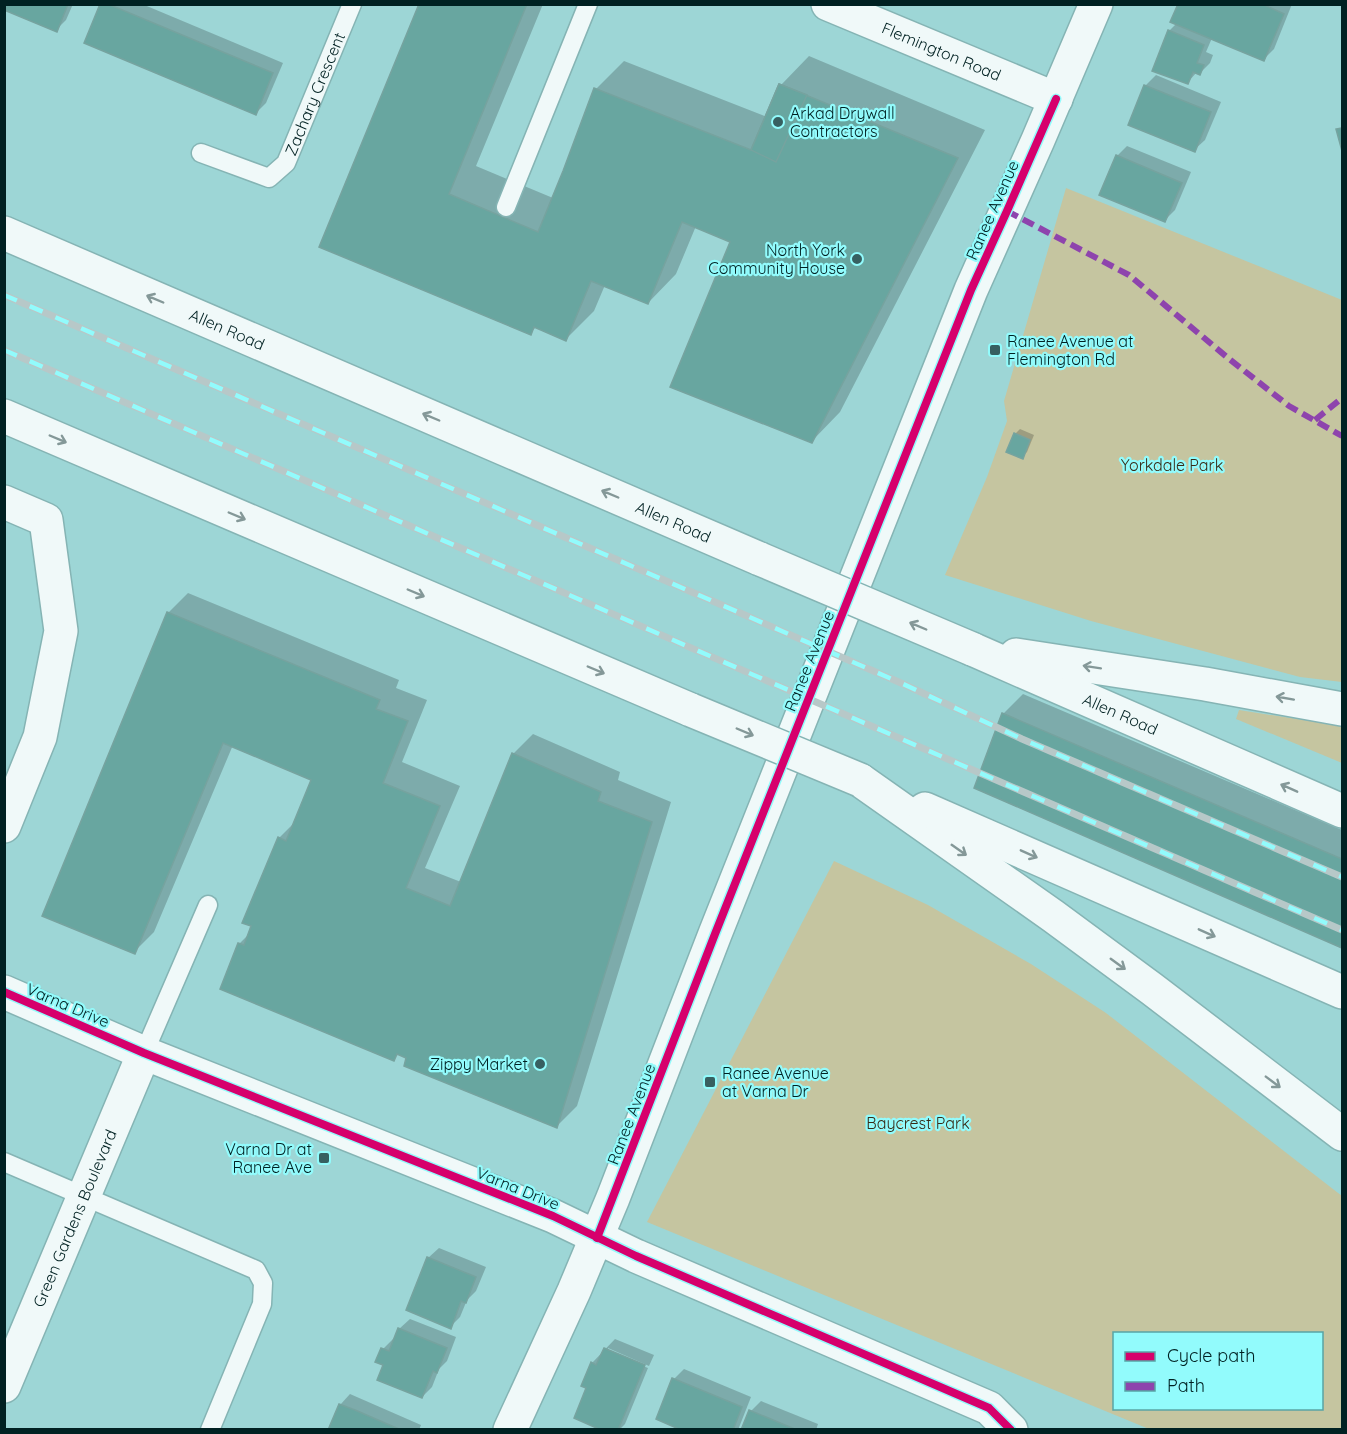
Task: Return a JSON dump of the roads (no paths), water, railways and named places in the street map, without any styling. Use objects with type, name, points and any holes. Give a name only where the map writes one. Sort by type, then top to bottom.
[{"type":"main road","name":"Flemington Road","points":[[828,4],[1056,99]]},
{"type":"main road","name":"Ranee Avenue","points":[[510,1430],[597,1238],[970,290],[1007,211],[1096,4]]},
{"type":"main road","name":"Allen Road","points":[[4,233],[972,649],[1342,811]]},
{"type":"main road","points":[[4,416],[860,780],[1342,992]]},
{"type":"main road","points":[[4,502],[46,520],[61,631],[40,737],[4,826]]},
{"type":"main road","points":[[972,649],[1205,684],[1342,709]]},
{"type":"main road","points":[[860,780],[1053,916],[1342,1134]]},
{"type":"main road","name":"Varna Drive","points":[[4,992],[144,1053],[542,1212],[636,1256],[989,1408],[1011,1430]]},
{"type":"main road","name":"Green Gardens Boulevard","points":[[4,1386],[144,1053]]},
{"type":"lane","name":"Zachary Crescent","points":[[201,153],[269,178],[286,164],[352,4]]},
{"type":"lane","points":[[506,207],[588,4]]},
{"type":"lane","points":[[144,1053],[208,905]]},
{"type":"lane","points":[[4,1162],[256,1270],[263,1283],[262,1304],[210,1430]]},
{"type":"railway","points":[[4,295],[738,612],[1022,739],[1342,877]]},
{"type":"railway","points":[[4,350],[1342,930]]},
{"type":"place","name":"Arkad Drywall Contractors","points":[[778,122]]},
{"type":"place","name":"North York Community House","points":[[857,259]]},
{"type":"place","name":"Ranee Avenue at Flemington Rd","points":[[995,350]]},
{"type":"place","name":"Zippy Market","points":[[540,1064]]},
{"type":"place","name":"Ranee Avenue at Varna Dr","points":[[710,1082]]},
{"type":"place","name":"Varna Dr at Ranee Ave","points":[[324,1158]]},
{"type":"park label","name":"Yorkdale Park","points":[[1172,465]]},
{"type":"park label","name":"Baycrest Park","points":[[918,1123]]}]
